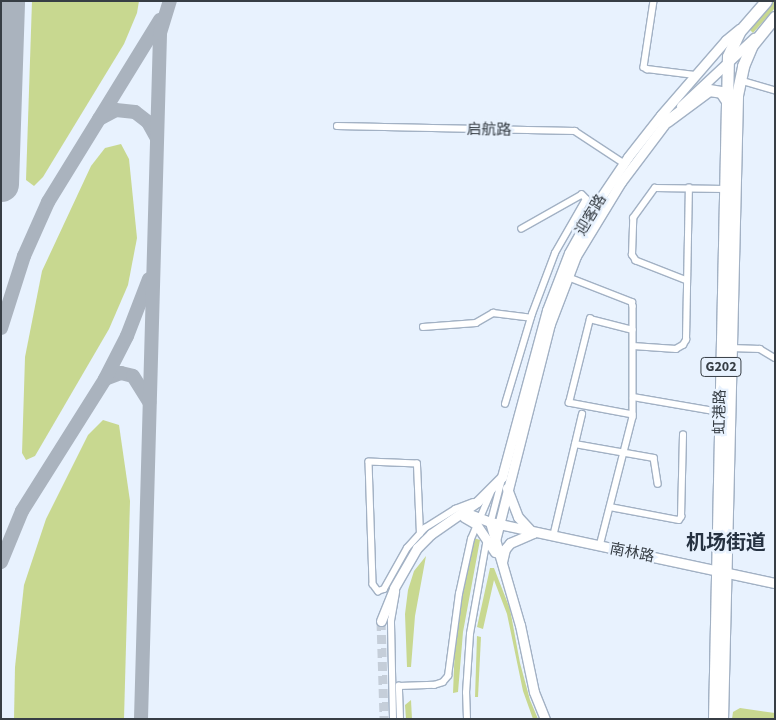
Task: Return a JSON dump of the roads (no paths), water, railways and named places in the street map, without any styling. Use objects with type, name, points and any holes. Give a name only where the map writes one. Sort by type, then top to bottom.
[{"type":"highway","name":"迎客路","points":[[748,22],[766,1]]},
{"type":"highway","name":"迎客路","points":[[764,30],[775,17]]},
{"type":"highway","name":"虹港路","points":[[722,719],[720,412],[728,62],[734,40],[748,22]]},
{"type":"highway","name":"虹港路","points":[[714,719],[731,348],[737,95],[739,80],[752,45],[764,30]]},
{"type":"highway","points":[[667,120],[709,90],[722,92],[728,101]]},
{"type":"main road","name":"迎客路","points":[[381,621],[387,603],[401,574],[417,548],[494,488],[502,476],[544,320],[568,260],[569,253],[582,228],[695,75],[726,40],[748,22]]},
{"type":"main road","name":"迎客路","points":[[494,523],[507,488],[554,314],[588,234],[627,166],[667,120],[764,30]]},
{"type":"main road","points":[[502,565],[505,549],[510,543],[533,533],[518,517],[507,488]]},
{"type":"main road","name":"南林路","points":[[462,514],[477,521],[721,570],[775,583]]},
{"type":"main road","points":[[477,521],[491,539],[502,565],[520,625],[534,692],[545,719]]},
{"type":"main road","points":[[491,539],[494,523]]},
{"type":"street","points":[[654,1],[644,67],[647,69],[695,75]]},
{"type":"street","points":[[739,80],[775,90]]},
{"type":"street","name":"启航路","points":[[337,126],[575,131],[627,166]]},
{"type":"street","points":[[687,281],[636,261],[632,255],[633,218],[655,188],[726,189]]},
{"type":"street","points":[[633,346],[669,349],[682,345],[686,340],[689,188]]},
{"type":"street","points":[[505,404],[531,318],[555,253],[586,199],[582,195],[522,229]]},
{"type":"street","points":[[555,253],[568,260]]},
{"type":"street","points":[[568,278],[632,302],[633,415],[600,546]]},
{"type":"street","points":[[422,327],[476,324],[493,313],[531,318]]},
{"type":"street","points":[[633,330],[590,319],[569,403],[633,415]]},
{"type":"street","points":[[731,348],[760,349],[775,358]]},
{"type":"street","points":[[633,397],[720,412]]},
{"type":"street","points":[[553,537],[582,414]]},
{"type":"street","points":[[610,507],[679,520],[681,517],[684,435]]},
{"type":"street","points":[[575,444],[654,458],[658,484]]},
{"type":"street","points":[[420,534],[417,464],[369,462],[375,590],[378,591],[384,588],[400,559],[420,534],[455,509],[477,502]]},
{"type":"street","points":[[494,523],[502,476]]},
{"type":"street","points":[[400,719],[398,686],[440,684],[448,676],[459,594],[477,521],[494,488]]},
{"type":"street","points":[[467,719],[466,693],[470,634],[491,539]]},
{"type":"street","points":[[393,719],[391,621],[392,608],[401,574]]},
{"type":"tunnel","points":[[381,621],[384,719]]},
{"type":"district","name":"机场街道","points":[[726,543]]}]
